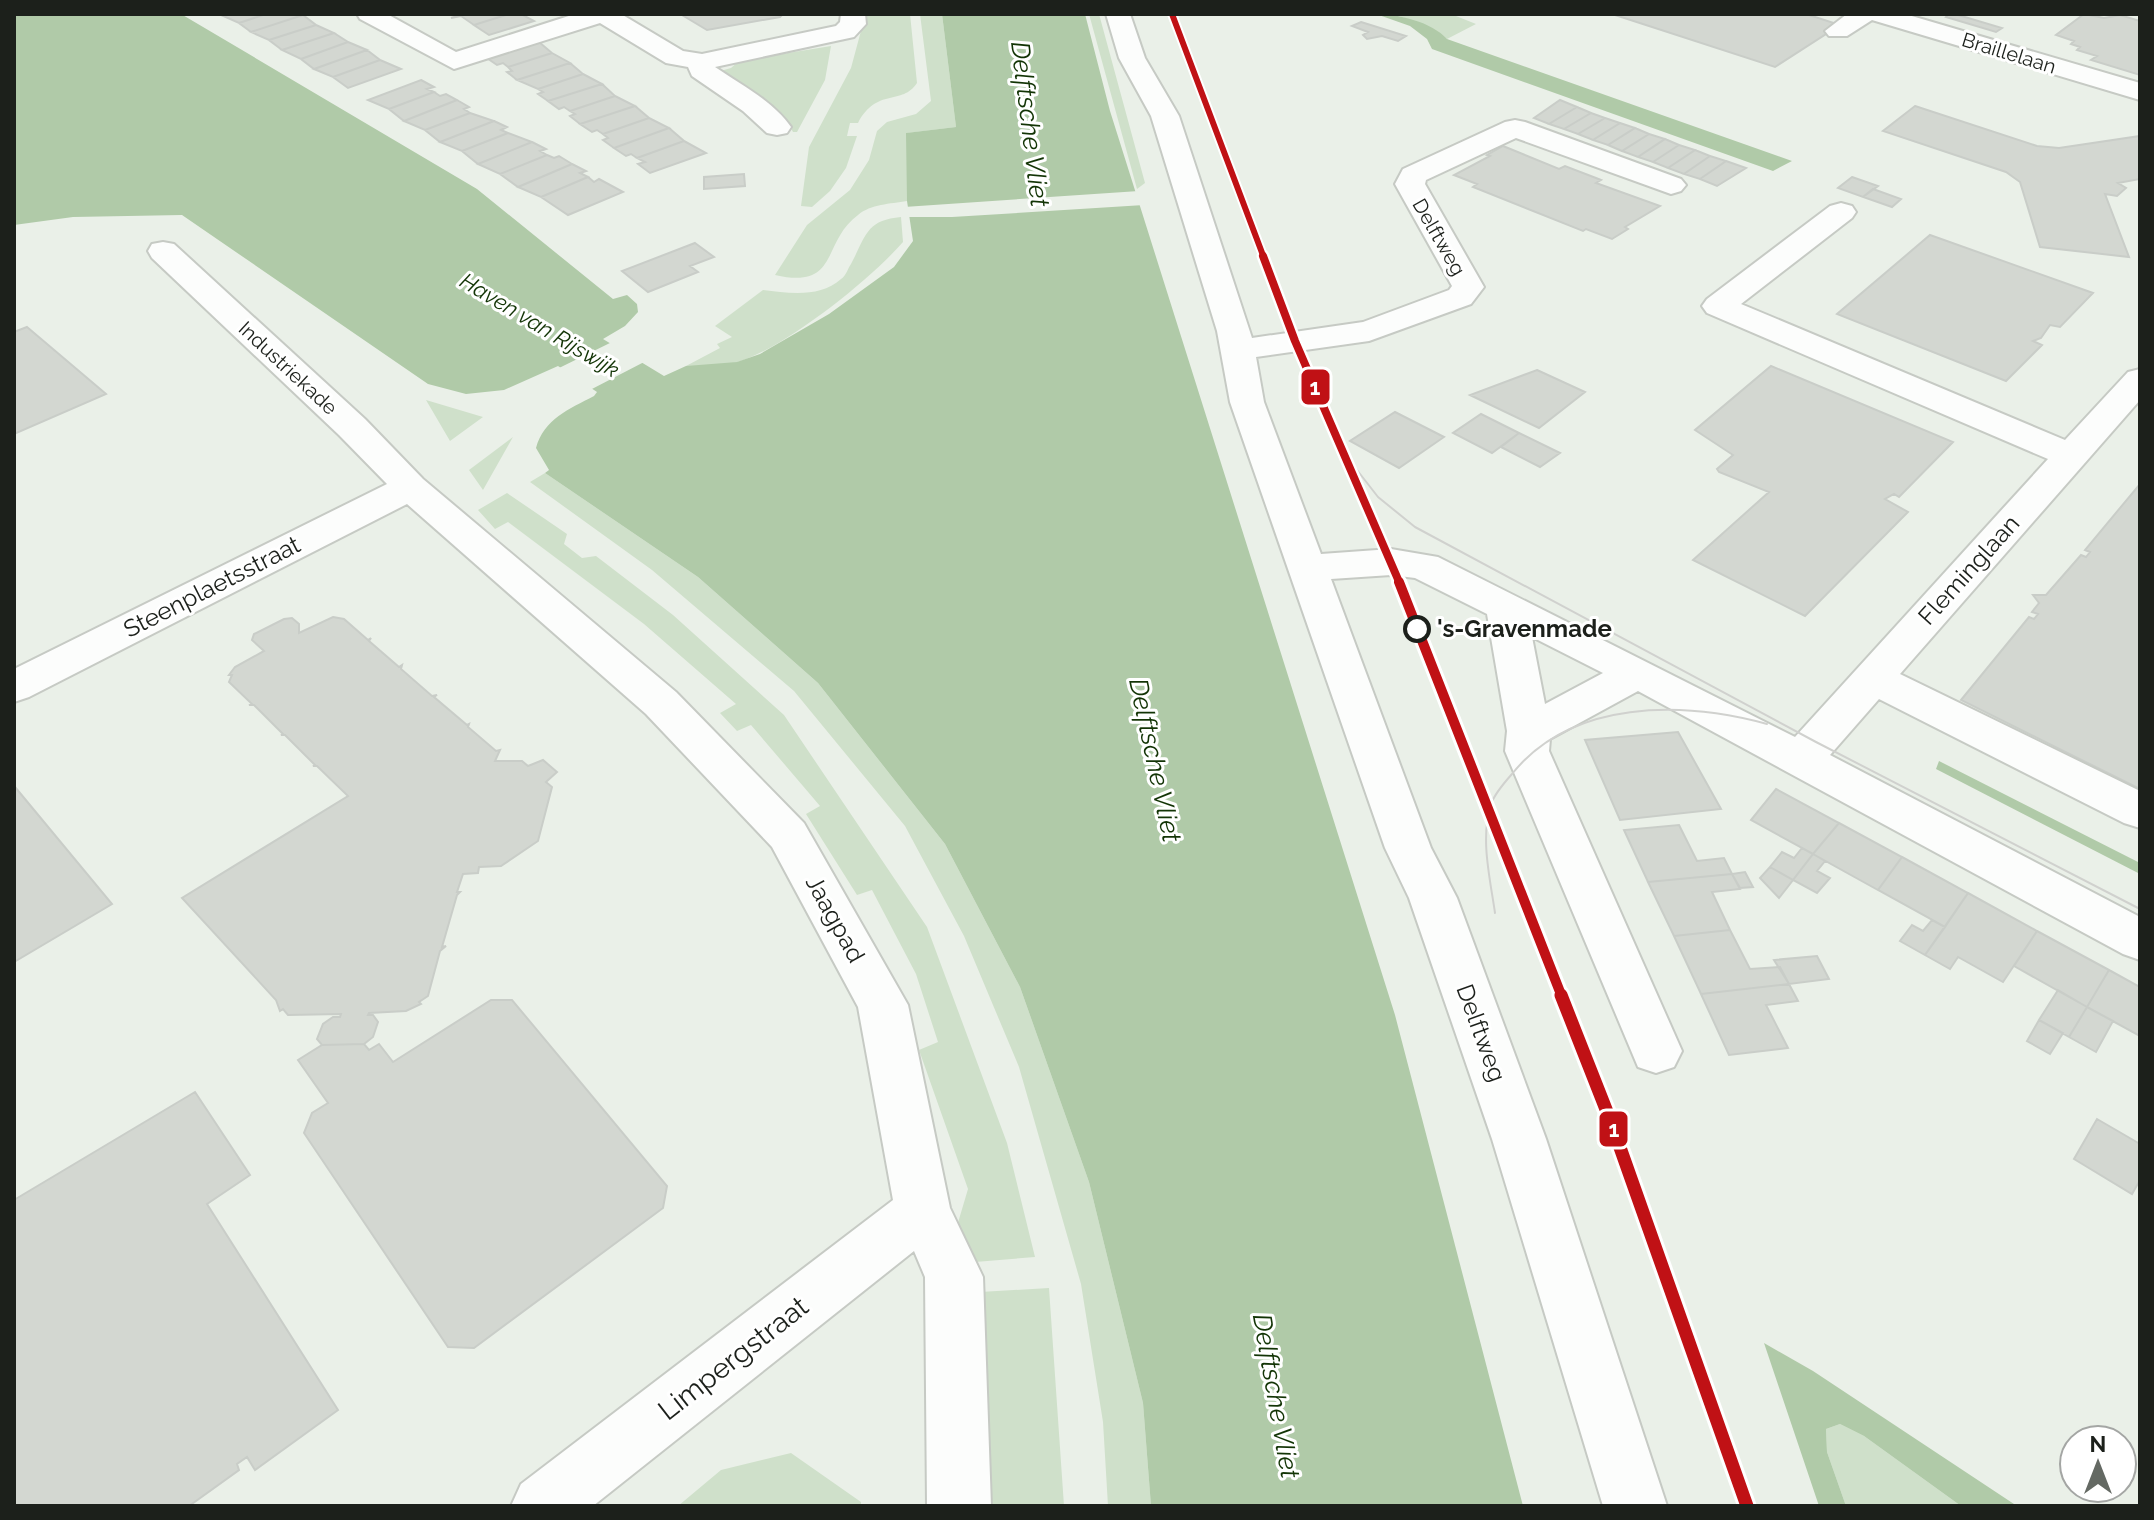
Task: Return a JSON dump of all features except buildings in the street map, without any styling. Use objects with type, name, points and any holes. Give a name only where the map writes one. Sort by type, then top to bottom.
[{"type":"street","points":[[369,14],[454,61],[602,14],[675,57],[702,62],[845,32],[853,24],[853,14]]},
{"type":"street","name":"Delftweg","points":[[1118,14],[1146,89],[1165,116],[1238,351],[1247,402],[1408,848],[1433,898],[1519,1139],[1635,1506]]},
{"type":"street","points":[[1838,31],[1864,14]]},
{"type":"street","name":"Braillelaan","points":[[1878,14],[1914,34],[1994,49],[2140,92]]},
{"type":"street","points":[[1994,49],[2016,32]]},
{"type":"street","points":[[702,62],[701,70],[753,105],[777,127]]},
{"type":"street","name":"Delftweg","points":[[1238,351],[1273,343],[1369,331],[1460,297],[1468,287],[1410,184],[1413,175],[1515,128],[1671,185]]},
{"type":"street","points":[[1841,212],[1718,306],[2072,456]]},
{"type":"street","name":"Industriekade","points":[[163,251],[352,427],[410,487]]},
{"type":"street","name":"Fleminglaan","points":[[1799,761],[2140,379]]},
{"type":"street","name":"Steenplaetsstraat","points":[[14,687],[410,487]]},
{"type":"street","name":"Jaagpad","points":[[410,487],[661,703],[788,835],[883,1005],[923,1210],[954,1277],[959,1506]]},
{"type":"street","points":[[1308,568],[1391,562],[1424,566],[1638,673],[2140,940]]},
{"type":"street","points":[[1506,606],[1529,731],[1527,751],[1656,1051]]},
{"type":"street","points":[[1529,731],[1638,673]]},
{"type":"street","points":[[1872,678],[2140,811]]},
{"type":"street","name":"Limpergstraat","points":[[543,1506],[923,1210]]},
{"type":"shaded area","points":[[910,14],[917,83],[904,94],[873,105],[858,123],[850,123],[847,136],[857,136],[846,168],[830,191],[812,207],[801,206],[809,147],[851,68],[865,16]]},
{"type":"shaded area","points":[[920,14],[942,14],[956,127],[907,133],[907,201],[863,211],[846,226],[820,270],[810,276],[775,275],[807,225],[850,190],[869,160],[877,131],[887,122],[916,114],[931,101]]},
{"type":"shaded area","points":[[1089,14],[1099,14],[1145,183],[1137,189]]},
{"type":"shaded area","points":[[1394,14],[1451,14],[1476,24],[1447,39],[1426,26]]},
{"type":"shaded area","points":[[831,46],[825,80],[797,132],[793,132],[770,104],[717,72],[731,68],[739,61]]},
{"type":"shaded area","points":[[901,217],[903,242],[850,292],[804,326],[782,341],[741,361],[686,366],[720,348],[717,344],[732,337],[715,326],[763,290],[804,293],[833,285],[844,276],[868,231],[881,222]]},
{"type":"shaded area","points":[[426,400],[483,417],[450,441]]},
{"type":"shaded area","points":[[513,437],[483,490],[469,470]]},
{"type":"shaded area","points":[[545,473],[698,577],[818,683],[945,844],[1020,987],[1089,1182],[1143,1403],[1151,1506],[1108,1506],[1103,1422],[1081,1284],[1019,1067],[964,936],[905,826],[794,691],[652,570],[530,482]]},
{"type":"shaded area","points":[[507,493],[567,534],[564,544],[582,558],[596,556],[673,615],[784,715],[927,927],[1007,1143],[1035,1257],[963,1263],[957,1226],[968,1189],[919,1050],[938,1042],[916,974],[872,890],[857,895],[806,814],[820,806],[751,725],[737,731],[720,713],[736,704],[644,624],[508,522],[495,529],[478,510]]},
{"type":"shaded area","points":[[1049,1288],[1064,1506],[985,1506],[980,1292]]},
{"type":"shaded area","points":[[1840,1424],[1864,1436],[1961,1506],[1846,1506],[1827,1452],[1826,1429]]},
{"type":"shaded area","points":[[791,1453],[861,1502],[861,1506],[678,1506],[721,1470]]},
{"type":"water","points":[[14,14],[181,14],[477,189],[613,299],[627,295],[637,304],[638,312],[625,326],[603,339],[664,376],[686,366],[737,362],[760,354],[829,314],[894,267],[913,241],[907,201],[906,133],[956,127],[942,14],[1085,14],[1110,111],[1395,1015],[1523,1506],[1151,1506],[1143,1403],[1089,1182],[1020,987],[945,844],[818,683],[698,577],[545,473],[549,470],[536,448],[545,429],[559,416],[597,392],[558,366],[504,390],[466,394],[428,384],[182,215],[73,217],[14,225]]},
{"type":"water","points":[[1376,14],[1414,20],[1433,28],[1447,39],[1792,161],[1773,171],[1432,49],[1427,39],[1410,26]]},
{"type":"water","points":[[1939,761],[2140,863],[2140,874],[1936,769]]},
{"type":"water","points":[[1764,1343],[1813,1371],[2017,1506],[1961,1506],[1864,1436],[1840,1424],[1826,1429],[1827,1452],[1846,1506],[1819,1506]]},
{"type":"pier","points":[[1139,191],[1144,205],[952,217],[905,217],[904,207]]},
{"type":"pier","points":[[614,341],[646,361],[590,390],[557,369]]},
{"type":"tram line","points":[[1343,452],[1378,497],[1415,527],[1816,742],[2140,909]]},
{"type":"tram line","points":[[1495,913],[1486,844],[1491,804],[1506,781],[1537,749],[1565,731],[1597,719],[1630,712],[1700,712],[1767,724]]},
{"type":"transit line","name":"1","points":[[1172,14],[1295,341],[1391,562],[1611,1122],[1747,1506]]},
{"type":"place","name":"'s-Gravenmade","points":[[1417,629]]},
{"type":"water label","name":"Delftsche Vliet","points":[[1030,124]]},
{"type":"water label","name":"Haven van Rijswijk","points":[[540,325]]},
{"type":"water label","name":"Delftsche Vliet","points":[[1155,760]]},
{"type":"water label","name":"Delftsche Vliet","points":[[1276,1396]]}]
